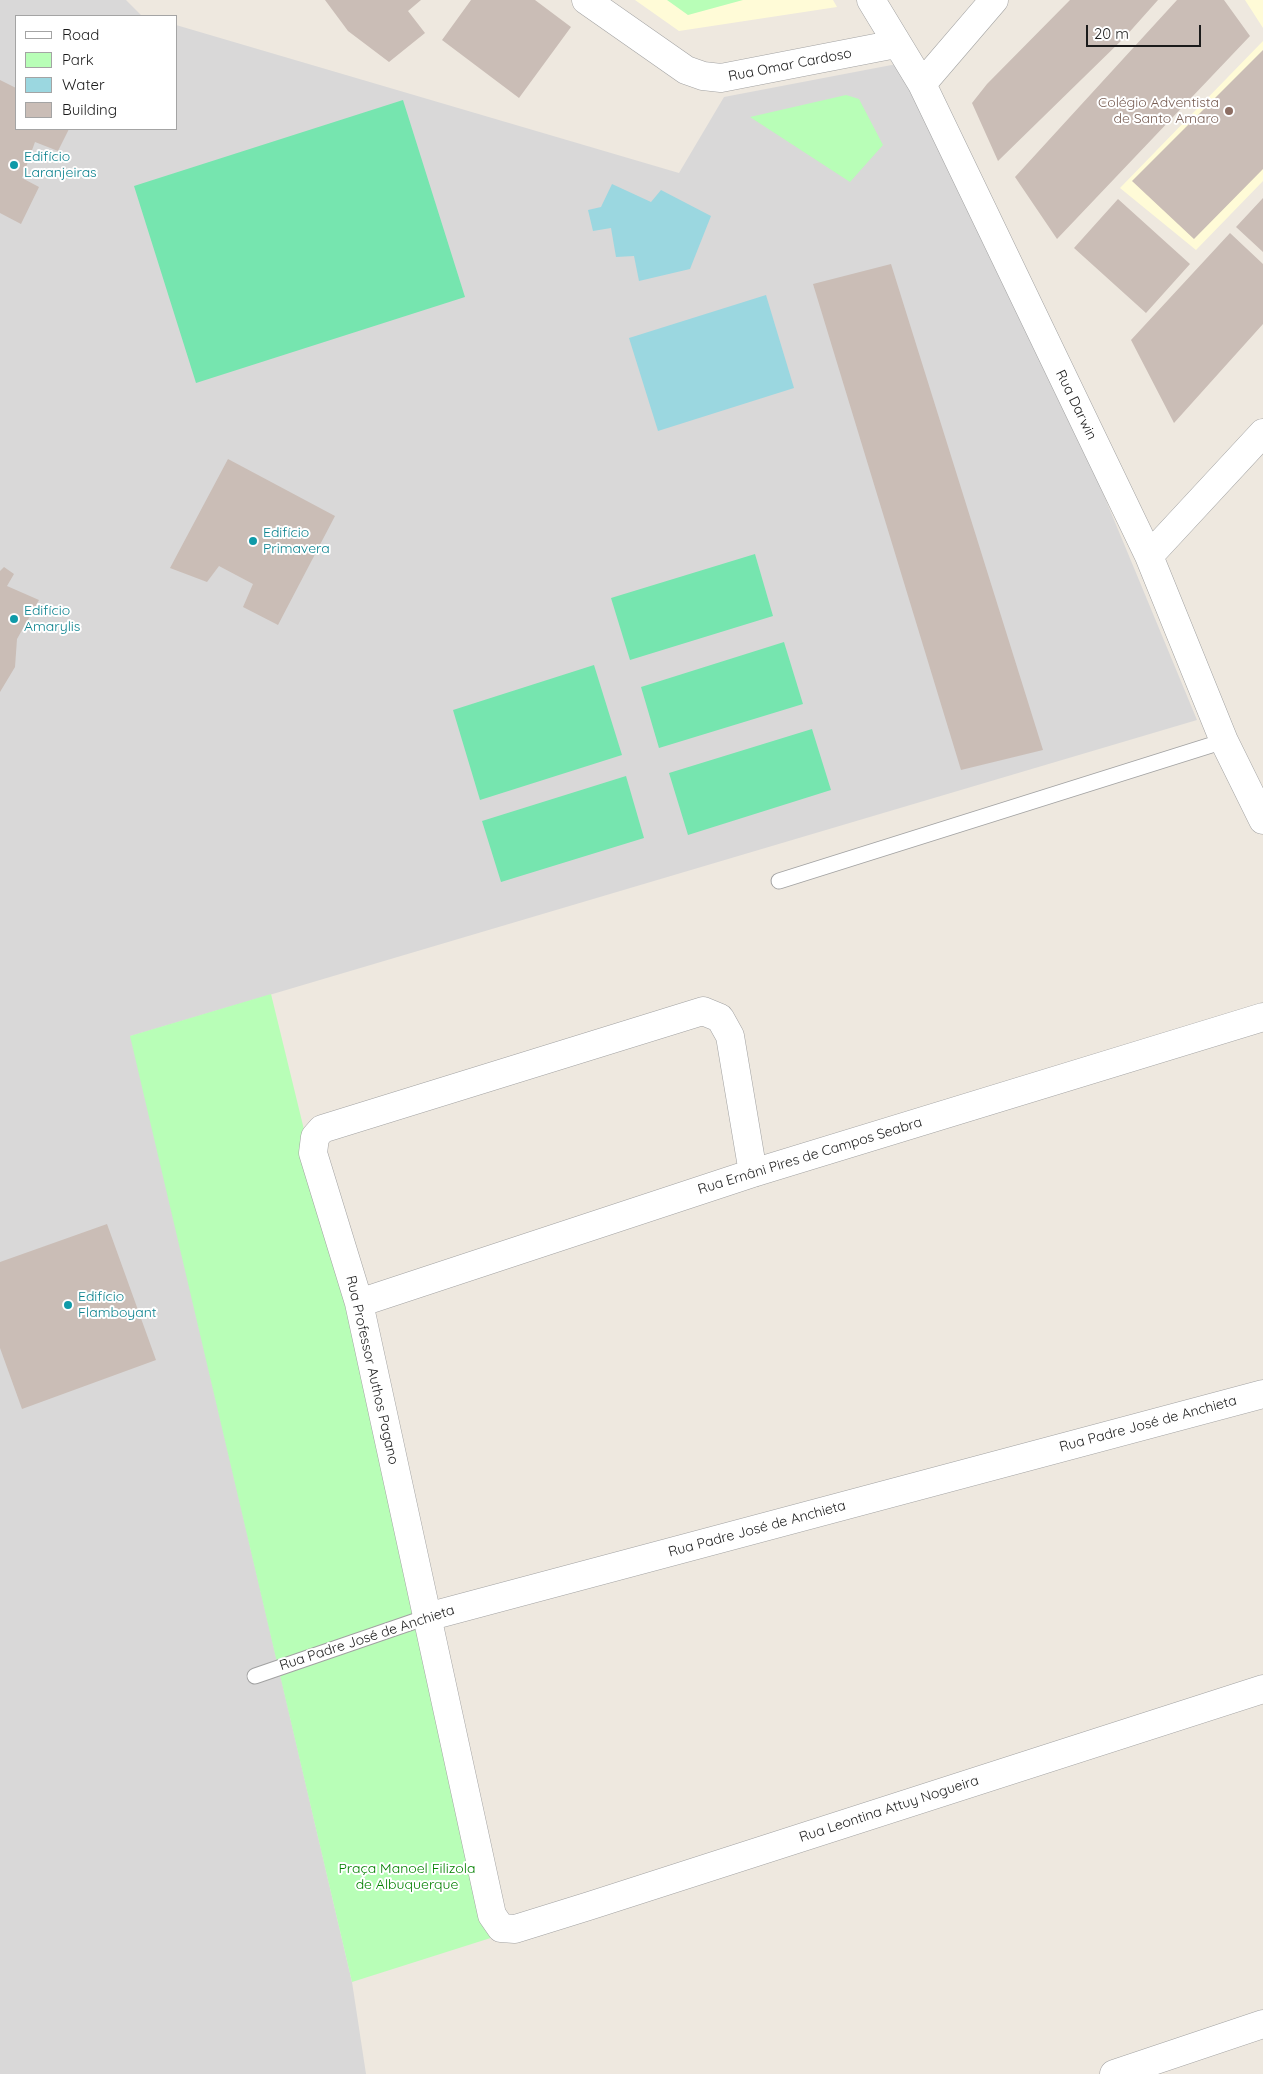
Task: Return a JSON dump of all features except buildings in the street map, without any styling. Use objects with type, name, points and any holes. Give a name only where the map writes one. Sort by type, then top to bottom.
[{"type":"street","name":"Rua Omar Cardoso","points":[[586,0],[686,70],[703,76],[721,78],[896,44]]},
{"type":"street","name":"Rua Darwin","points":[[871,0],[922,84],[1149,556],[1224,741],[1263,820]]},
{"type":"street","points":[[922,84],[994,0]]},
{"type":"street","points":[[1149,556],[1263,433]]},
{"type":"street","name":"Rua Professor Authos Pagano","points":[[515,1929],[501,1928],[492,1916],[359,1303],[313,1153],[315,1137],[322,1129],[703,1011],[720,1018],[730,1036],[753,1173]]},
{"type":"street","name":"Rua Ernâni Pires de Campos Seabra","points":[[359,1303],[753,1173],[1263,1017]]},
{"type":"street","name":"Rua Padre José de Anchieta","points":[[426,1616],[1263,1394]]},
{"type":"street","name":"Rua Leontina Attuy Nogueira","points":[[515,1929],[1263,1688]]},
{"type":"street","points":[[1114,2074],[1263,2024]]},
{"type":"lane","points":[[779,881],[1224,741]]},
{"type":"lane","name":"Rua Padre José de Anchieta","points":[[255,1676],[426,1616]]},
{"type":"shaded area","points":[[0,0],[126,0],[141,15],[15,15],[15,130],[178,130],[178,26],[679,173],[724,97],[923,59],[1197,720],[131,1036],[352,1982],[366,2074],[0,2074]]},
{"type":"shaded area","points":[[635,0],[833,0],[837,7],[679,31]]},
{"type":"shaded area","points":[[1245,0],[1263,0],[1263,28]]},
{"type":"shaded area","name":"Colégio Adventista de Santo Amaro","points":[[1263,41],[1263,181],[1196,250],[1120,188]]},
{"type":"green space","points":[[667,0],[743,0],[688,15]]},
{"type":"green space","points":[[846,95],[859,99],[883,145],[850,182],[750,117]]},
{"type":"green space","points":[[403,100],[465,297],[196,383],[134,186]]},
{"type":"green space","points":[[755,554],[773,616],[630,660],[611,598]]},
{"type":"green space","points":[[784,642],[803,704],[659,748],[641,687]]},
{"type":"green space","points":[[594,665],[622,755],[480,800],[453,710]]},
{"type":"green space","points":[[812,729],[831,790],[688,835],[669,773]]},
{"type":"green space","points":[[626,776],[644,838],[501,882],[482,821]]},
{"type":"green space","name":"Praça Manoel Filizola de Albuquerque","points":[[271,994],[500,1935],[352,1982],[130,1036]]},
{"type":"water","points":[[612,184],[651,202],[661,190],[711,216],[690,269],[639,281],[634,256],[616,257],[611,228],[593,231],[588,210],[601,207]]},
{"type":"water","points":[[766,295],[794,388],[658,431],[629,338]]},
{"type":"place","name":"Colégio Adventista de Santo Amaro","points":[[1229,111]]},
{"type":"place","name":"Edifício Laranjeiras","points":[[14,165]]},
{"type":"place","name":"Edifício Primavera","points":[[253,541]]},
{"type":"place","name":"Edifício Amarylis","points":[[14,619]]},
{"type":"place","name":"Edifício Flamboyant","points":[[68,1305]]}]
